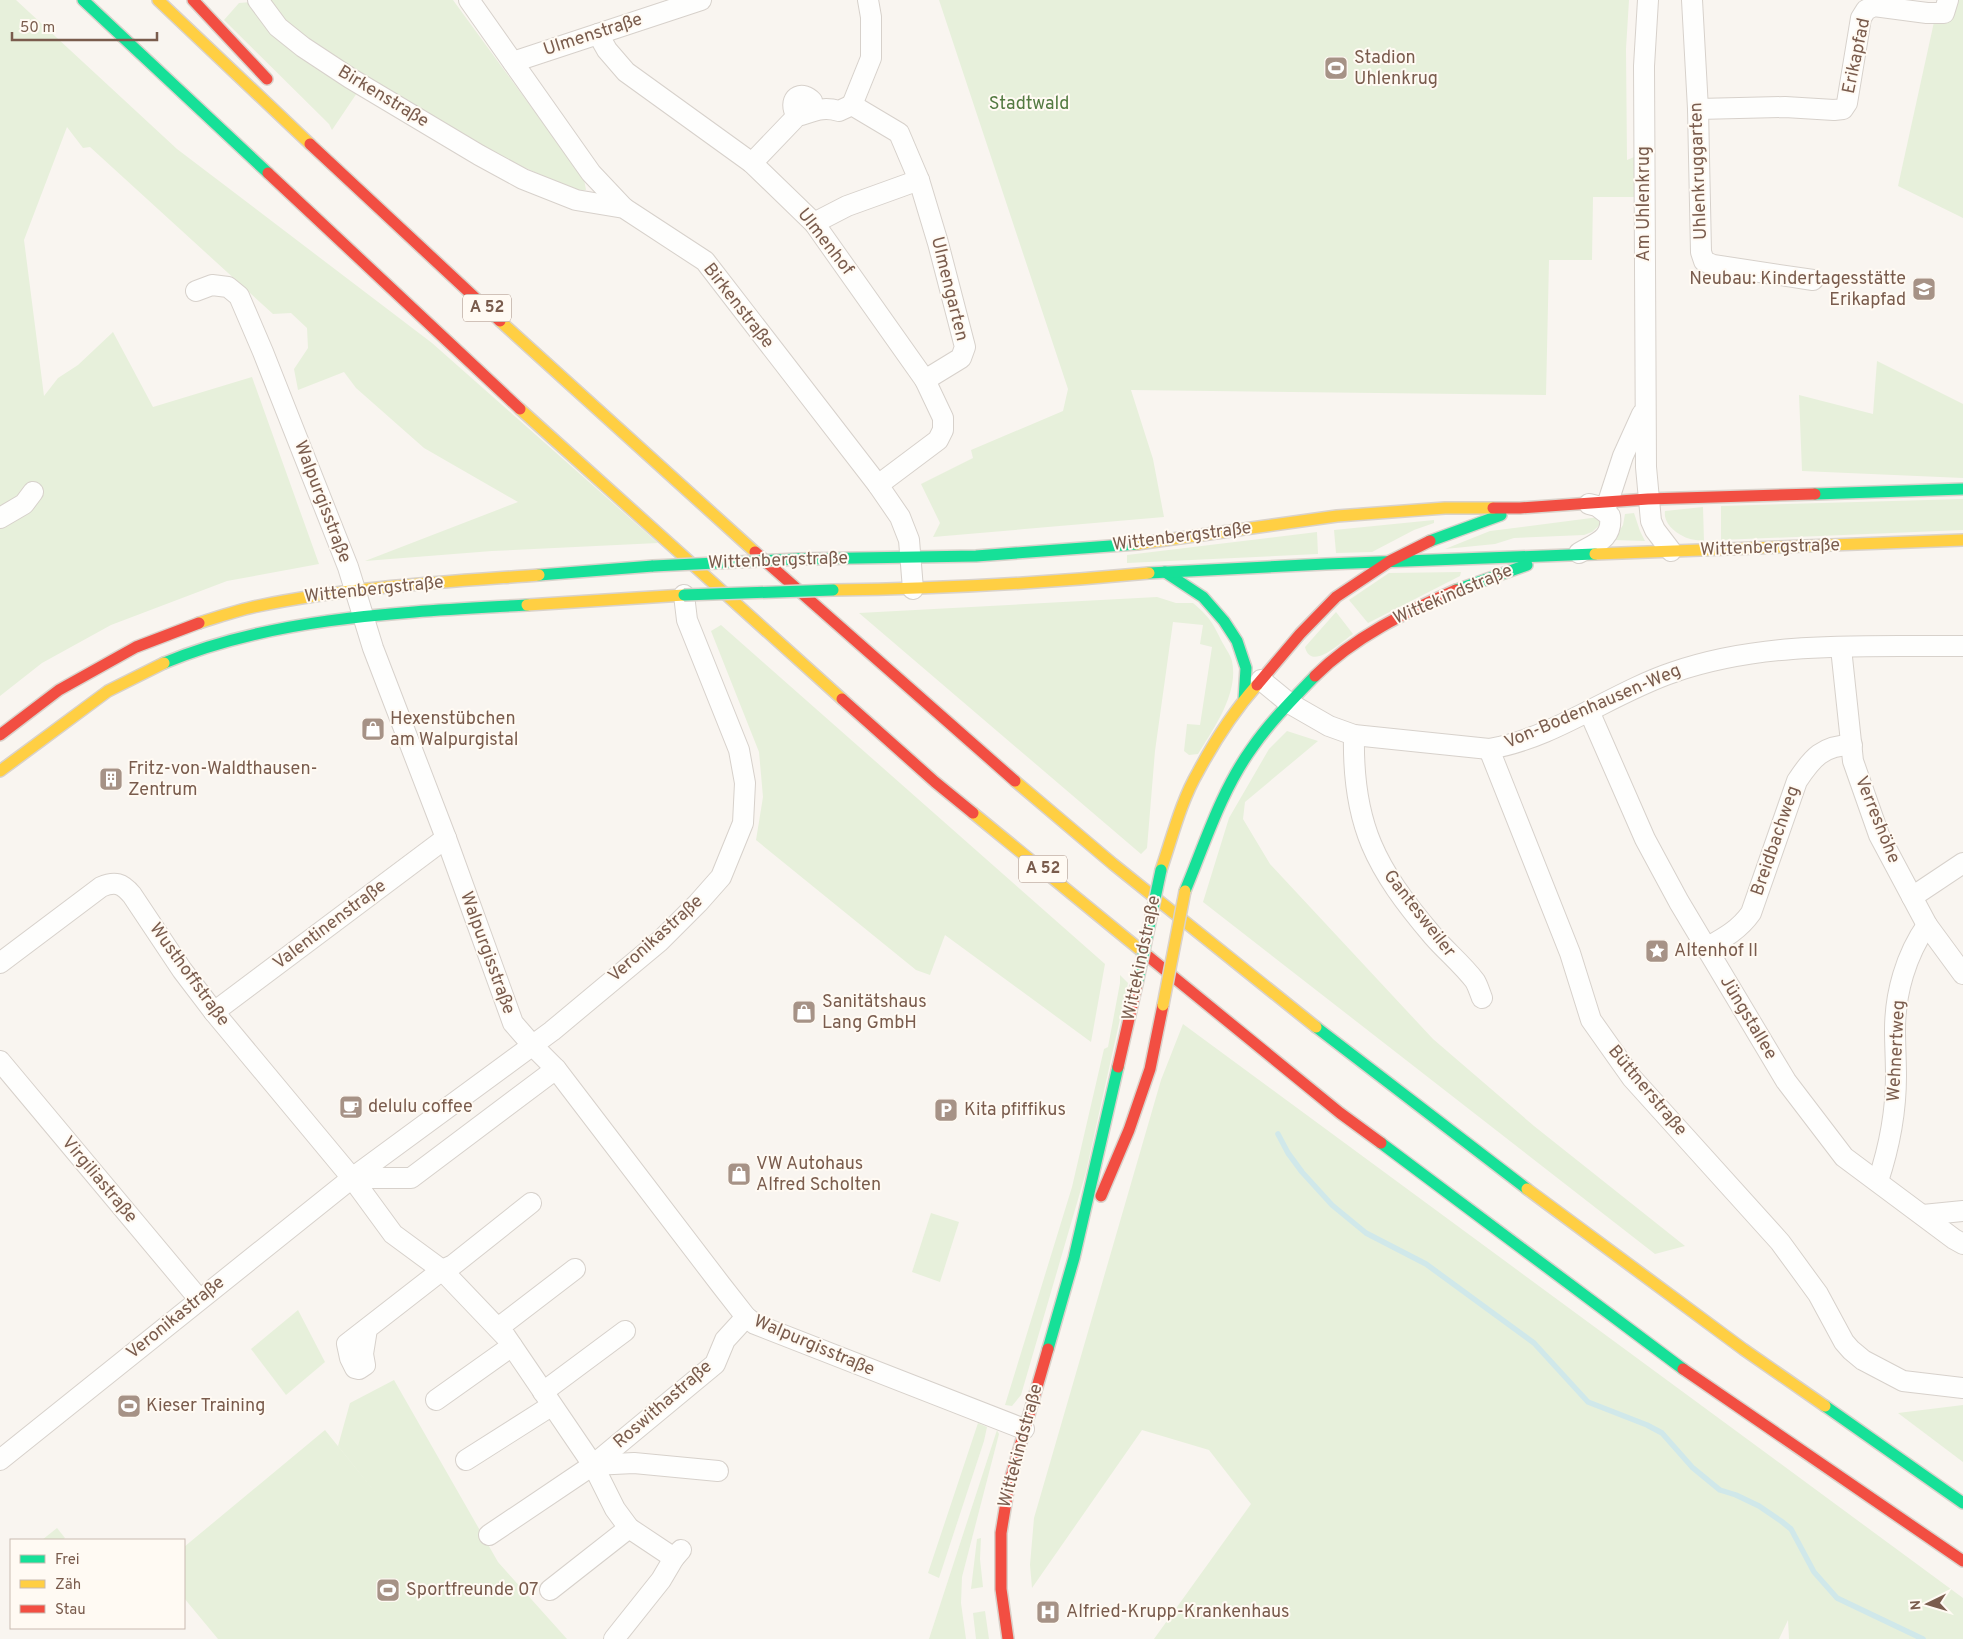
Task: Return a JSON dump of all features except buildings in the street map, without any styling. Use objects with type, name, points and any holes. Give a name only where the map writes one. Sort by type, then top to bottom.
[{"type":"main road","name":"A 52","points":[[83,0],[566,452],[935,782],[1340,1113],[1697,1379],[1963,1561]]},
{"type":"main road","name":"A 52","points":[[158,0],[324,157],[622,433],[957,732],[1113,863],[1377,1075],[1548,1205],[1717,1330],[1963,1503]]},
{"type":"main road","points":[[193,0],[276,88]]},
{"type":"main road","points":[[299,117],[324,157]]},
{"type":"main road","name":"Wittenbergstraße","points":[[0,735],[59,690],[136,647],[192,625],[256,606],[355,590],[653,566],[798,560],[976,556],[1085,549],[1160,542],[1337,516],[1445,508],[1520,508],[1648,499],[1963,489]]},
{"type":"main road","name":"Wittekindstraße","points":[[1008,1639],[1000,1578],[1001,1532],[1009,1484],[1074,1258],[1137,984],[1161,870],[1177,822],[1197,773],[1244,700],[1300,634],[1336,597],[1390,561],[1413,549],[1442,536],[1520,508]]},
{"type":"main road","name":"Wittenbergstraße","points":[[0,771],[127,679],[181,655],[235,637],[315,622],[515,604],[684,595],[914,589],[1044,582],[1165,572],[1390,561],[1963,540]]},
{"type":"main road","name":"Wittekindstraße","points":[[1074,1258],[1129,1130],[1150,1069],[1185,891],[1225,795],[1251,749],[1289,703],[1324,667],[1366,636],[1406,612],[1468,585],[1555,555]]},
{"type":"main road","points":[[1165,572],[1203,597],[1224,621],[1237,641],[1246,668],[1244,700]]},
{"type":"street","name":"Birkenstraße","points":[[258,0],[278,27],[303,47],[350,78],[479,155],[523,179],[576,200],[624,208],[705,262],[878,485],[900,517],[909,540],[914,589]]},
{"type":"street","points":[[469,0],[590,173],[624,208]]},
{"type":"street","name":"Ulmenstraße","points":[[514,62],[701,0]]},
{"type":"street","points":[[752,164],[797,116],[806,112],[829,108],[839,110],[852,104],[870,58],[868,0]]},
{"type":"street","name":"Am Uhlenkrug","points":[[1648,0],[1644,76],[1645,408],[1648,499],[1650,521],[1671,551]]},
{"type":"street","name":"Uhlenkruggarten","points":[[1692,0],[1698,109],[1701,252],[1704,262],[1813,280]]},
{"type":"street","name":"Erikapfad","points":[[1698,109],[1779,107],[1843,109],[1847,103],[1861,18],[1866,10],[1874,6],[1884,6],[1927,13],[1944,13],[1948,0]]},
{"type":"street","name":"Ulmenhof","points":[[598,34],[626,72],[752,164],[814,223],[925,380],[943,418],[943,430],[938,440],[878,485]]},
{"type":"street","name":"Ulmengarten","points":[[852,104],[899,133],[919,180],[938,243],[965,348],[960,358],[925,380]]},
{"type":"street","points":[[814,223],[847,206],[919,180]]},
{"type":"street","name":"Walpurgisstraße","points":[[196,291],[212,285],[228,286],[239,296],[342,550],[362,618],[446,838],[513,1023],[556,1069],[746,1317],[755,1324],[792,1339],[1024,1429]]},
{"type":"street","name":"Am Uhlenkrug","points":[[1598,503],[1623,456],[1645,408]]},
{"type":"street","points":[[0,518],[24,504],[33,492]]},
{"type":"street","name":"Wittenbergstraße","points":[[1577,554],[1605,537],[1610,531],[1610,516],[1597,506],[1598,503]]},
{"type":"street","name":"Veronikastraße","points":[[0,1460],[352,1178],[533,1046],[660,941],[721,878],[743,823],[745,784],[739,750],[687,620],[684,595]]},
{"type":"street","name":"Von-Bodenhausen-Weg","points":[[1289,703],[1329,726],[1354,735],[1489,749],[1506,746],[1589,711],[1645,682],[1707,662],[1767,650],[1963,646]]},
{"type":"street","name":"Verreshöhe","points":[[1842,648],[1853,761],[1879,835],[1927,925],[1963,974]]},
{"type":"street","points":[[1261,680],[1289,703]]},
{"type":"street","name":"Jüngstallee","points":[[1589,711],[1645,839],[1706,948],[1786,1081],[1844,1156],[1963,1244]]},
{"type":"street","name":"Gantesweiler","points":[[1354,735],[1354,784],[1364,826],[1376,856],[1403,900],[1476,982],[1482,998]]},
{"type":"street","name":"Breidbachweg","points":[[1706,948],[1730,935],[1743,924],[1750,913],[1796,781],[1807,766],[1820,754],[1837,745],[1852,745]]},
{"type":"street","name":"Büttnerstraße","points":[[1489,749],[1567,944],[1591,1020],[1632,1078],[1780,1242],[1818,1294],[1844,1342],[1862,1360],[1897,1378],[1928,1385],[1963,1388]]},
{"type":"street","name":"Valentinenstraße","points":[[214,1012],[446,838]]},
{"type":"street","points":[[1912,897],[1963,863]]},
{"type":"street","name":"Wusthoffstraße","points":[[0,963],[101,887],[117,883],[122,885],[132,895],[182,970],[214,1012],[352,1178]]},
{"type":"street","name":"Wehnertweg","points":[[1878,1181],[1885,1161],[1893,1120],[1896,1077],[1895,1027],[1899,994],[1906,963],[1916,941],[1927,925]]},
{"type":"street","name":"Virgiliastraße","points":[[0,1061],[199,1299]]},
{"type":"street","points":[[352,1178],[412,1178],[556,1069]]},
{"type":"street","points":[[352,1178],[393,1234],[442,1270],[498,1328],[593,1465],[615,1509],[629,1528],[678,1554],[661,1580],[614,1639]]},
{"type":"street","points":[[368,1329],[442,1270],[453,1265],[531,1204]]},
{"type":"street","points":[[1923,1215],[1963,1211]]},
{"type":"street","points":[[498,1328],[575,1269]]},
{"type":"street","name":"Roswithastraße","points":[[488,1535],[593,1465],[714,1364],[725,1340],[746,1317]]},
{"type":"street","points":[[466,1460],[547,1399],[624,1331]]},
{"type":"street","points":[[436,1400],[512,1346]]},
{"type":"street","name":"Roswithastraße","points":[[593,1465],[634,1463],[718,1471]]},
{"type":"street","points":[[550,1590],[629,1528]]},
{"type":"green space","points":[[0,0],[16,0],[177,149],[432,343],[658,543],[492,551],[365,561],[518,502],[424,448],[356,388],[344,372],[298,390],[294,369],[308,348],[307,328],[291,313],[273,314],[90,147],[83,148],[67,127],[24,240],[44,396],[58,378],[78,365],[113,332],[153,407],[252,377],[319,564],[227,581],[111,625],[42,663],[0,696]]},
{"type":"green space","points":[[251,0],[453,0],[584,179],[586,190],[575,191],[359,90],[332,130],[329,124],[224,20],[239,3],[251,2]]},
{"type":"green space","name":"Stadtwald","points":[[939,0],[1629,0],[1626,49],[1627,160],[1639,155],[1640,193],[1635,197],[1593,197],[1592,260],[1549,260],[1546,395],[1131,390],[1153,459],[1164,517],[933,537],[940,523],[921,484],[973,458],[971,450],[1063,411],[1068,389]]},
{"type":"green space","points":[[1943,0],[1963,0],[1963,218],[1898,186],[1934,22]]},
{"type":"green space","points":[[1877,361],[1963,404],[1963,478],[1802,471],[1799,395],[1873,414]]},
{"type":"green space","points":[[1963,499],[1963,530],[1721,540],[1721,506]]},
{"type":"green space","points":[[1703,507],[1704,541],[1683,536],[1675,531],[1666,520],[1665,511]]},
{"type":"green space","points":[[1634,513],[1645,541],[1614,540],[1623,525],[1625,514]]},
{"type":"green space","points":[[1601,518],[1601,524],[1592,532],[1584,535],[1514,538],[1495,544],[1445,549],[1490,531]]},
{"type":"green space","points":[[1434,520],[1434,523],[1414,530],[1372,552],[1336,553],[1334,530]]},
{"type":"green space","points":[[1317,532],[1318,554],[1127,563],[1127,555]]},
{"type":"green space","points":[[1461,572],[1460,576],[1368,623],[1349,600],[1389,573]]},
{"type":"green space","points":[[1157,597],[1176,603],[1193,603],[1209,619],[1230,656],[1233,673],[1229,698],[1218,722],[1198,754],[1189,755],[1184,751],[1187,724],[1200,725],[1212,647],[1200,644],[1203,625],[1173,622],[1155,751],[1147,848],[1141,854],[859,613]]},
{"type":"green space","points":[[1336,612],[1353,634],[1327,653],[1313,657],[1308,654],[1305,647]]},
{"type":"green space","points":[[721,625],[1105,964],[1091,1042],[945,935],[930,975],[916,970],[756,840],[763,797],[759,752],[711,631]]},
{"type":"green space","points":[[1287,731],[1318,741],[1245,802],[1243,819],[1270,864],[1433,1039],[1534,1126],[1685,1246],[1655,1254],[1203,902],[1229,818],[1269,749]]},
{"type":"green space","points":[[1120,975],[1128,983],[1086,1172],[1021,1395],[1012,1406],[1005,1405],[1072,1187],[1104,1049],[1108,1047]]},
{"type":"green space","points":[[1183,1024],[1963,1598],[1963,1639],[1789,1639],[1788,1620],[1779,1639],[1154,1639],[1251,1504],[1209,1450],[1142,1430],[1032,1588],[1030,1565],[1034,1518],[1161,1080]]},
{"type":"green space","points":[[931,1213],[959,1222],[940,1282],[912,1272]]},
{"type":"green space","points":[[298,1310],[325,1362],[286,1395],[251,1349]]},
{"type":"green space","points":[[394,1380],[498,1562],[567,1639],[218,1639],[185,1599],[185,1546],[325,1430],[391,1512],[338,1446],[350,1403]]},
{"type":"green space","points":[[1963,1405],[1963,1462],[1898,1413]]},
{"type":"green space","points":[[978,1423],[987,1427],[984,1441],[939,1578],[928,1573]]},
{"type":"green space","points":[[997,1430],[999,1434],[962,1577],[961,1603],[966,1639],[929,1639]]},
{"type":"green space","points":[[57,1528],[65,1538],[64,1539],[43,1539]]},
{"type":"green space","points":[[981,1538],[980,1559],[983,1587],[971,1589],[977,1539]]},
{"type":"green space","points":[[985,1611],[989,1639],[976,1639],[973,1613]]},
{"type":"waterway","points":[[1278,1134],[1288,1153],[1302,1172],[1332,1205],[1366,1233],[1426,1264],[1534,1343],[1588,1402],[1647,1425],[1662,1433],[1692,1467],[1720,1490],[1759,1506],[1781,1521],[1791,1529],[1814,1572],[1837,1598],[1923,1639]]},
{"type":"traffic: fast","points":[[83,0],[268,173]]},
{"type":"traffic: fast","points":[[1815,494],[1963,489]]},
{"type":"traffic: fast","points":[[1430,541],[1501,515]]},
{"type":"traffic: fast","points":[[798,559],[976,556],[1137,544]]},
{"type":"traffic: fast","points":[[1149,573],[1595,554]]},
{"type":"traffic: fast","points":[[653,566],[798,559]]},
{"type":"traffic: fast","points":[[1456,590],[1527,565]]},
{"type":"traffic: fast","points":[[539,575],[653,566]]},
{"type":"traffic: fast","points":[[1165,572],[1203,597],[1224,621],[1237,641],[1246,668],[1244,700]]},
{"type":"traffic: fast","points":[[684,595],[833,590]]},
{"type":"traffic: fast","points":[[164,663],[207,647],[251,635],[296,626],[389,614],[527,605]]},
{"type":"traffic: fast","points":[[1185,891],[1222,799],[1241,765],[1266,729],[1315,676]]},
{"type":"traffic: fast","points":[[1137,984],[1161,870]]},
{"type":"traffic: fast","points":[[1316,1027],[1527,1189]]},
{"type":"traffic: fast","points":[[1048,1349],[1074,1258],[1118,1067]]},
{"type":"traffic: fast","points":[[1381,1143],[1683,1369]]},
{"type":"traffic: fast","points":[[1825,1406],[1963,1503]]},
{"type":"traffic: slow","points":[[158,0],[310,144]]},
{"type":"traffic: slow","points":[[500,321],[755,552]]},
{"type":"traffic: slow","points":[[520,409],[842,699]]},
{"type":"traffic: slow","points":[[1137,544],[1337,516],[1445,508],[1493,508]]},
{"type":"traffic: slow","points":[[1595,554],[1963,540]]},
{"type":"traffic: slow","points":[[833,590],[991,585],[1149,573]]},
{"type":"traffic: slow","points":[[199,623],[251,608],[328,594],[398,586],[539,575]]},
{"type":"traffic: slow","points":[[527,605],[684,595]]},
{"type":"traffic: slow","points":[[0,771],[108,691],[164,663]]},
{"type":"traffic: slow","points":[[1161,870],[1192,783],[1225,727],[1257,685]]},
{"type":"traffic: slow","points":[[1015,781],[1113,864],[1316,1027]]},
{"type":"traffic: slow","points":[[973,813],[1149,957]]},
{"type":"traffic: slow","points":[[1163,1005],[1185,891]]},
{"type":"traffic: slow","points":[[1527,1189],[1743,1349],[1825,1406]]},
{"type":"traffic: jam","points":[[193,0],[267,79]]},
{"type":"traffic: jam","points":[[310,144],[500,321]]},
{"type":"traffic: jam","points":[[268,173],[520,409]]},
{"type":"traffic: jam","points":[[1493,508],[1520,508],[1648,499],[1815,494]]},
{"type":"traffic: jam","points":[[1257,685],[1300,634],[1336,597],[1390,561],[1430,541]]},
{"type":"traffic: jam","points":[[755,552],[1015,781]]},
{"type":"traffic: jam","points":[[1315,676],[1346,649],[1364,637],[1418,607],[1456,590]]},
{"type":"traffic: jam","points":[[0,735],[59,690],[136,647],[199,623]]},
{"type":"traffic: jam","points":[[842,699],[935,782],[973,813]]},
{"type":"traffic: jam","points":[[1149,957],[1340,1113],[1381,1143]]},
{"type":"traffic: jam","points":[[1118,1067],[1137,984]]},
{"type":"traffic: jam","points":[[1101,1196],[1129,1130],[1150,1069],[1163,1005]]},
{"type":"traffic: jam","points":[[1008,1639],[1001,1589],[1001,1533],[1009,1484],[1048,1349]]},
{"type":"traffic: jam","points":[[1683,1369],[1963,1561]]},
{"type":"place","name":"Stadion Uhlenkrug","points":[[1336,68]]},
{"type":"place","name":"Neubau: Kindertagesstätte Erikapfad","points":[[1924,289]]},
{"type":"place","name":"Hexenstübchen am Walpurgistal","points":[[373,729]]},
{"type":"place","name":"Fritz-von-Waldthausen- Zentrum","points":[[111,779]]},
{"type":"place","name":"Altenhof II","points":[[1657,951]]},
{"type":"place","name":"Sanitätshaus Lang GmbH","points":[[804,1012]]},
{"type":"place","name":"delulu coffee","points":[[351,1107]]},
{"type":"place","name":"Kita pfiffikus","points":[[946,1110]]},
{"type":"place","name":"VW Autohaus Alfred Scholten","points":[[739,1174]]},
{"type":"place","name":"Kieser Training","points":[[129,1406]]},
{"type":"place","name":"Sportfreunde 07","points":[[388,1590]]},
{"type":"place","name":"Alfried-Krupp-Krankenhaus","points":[[1048,1612]]}]
